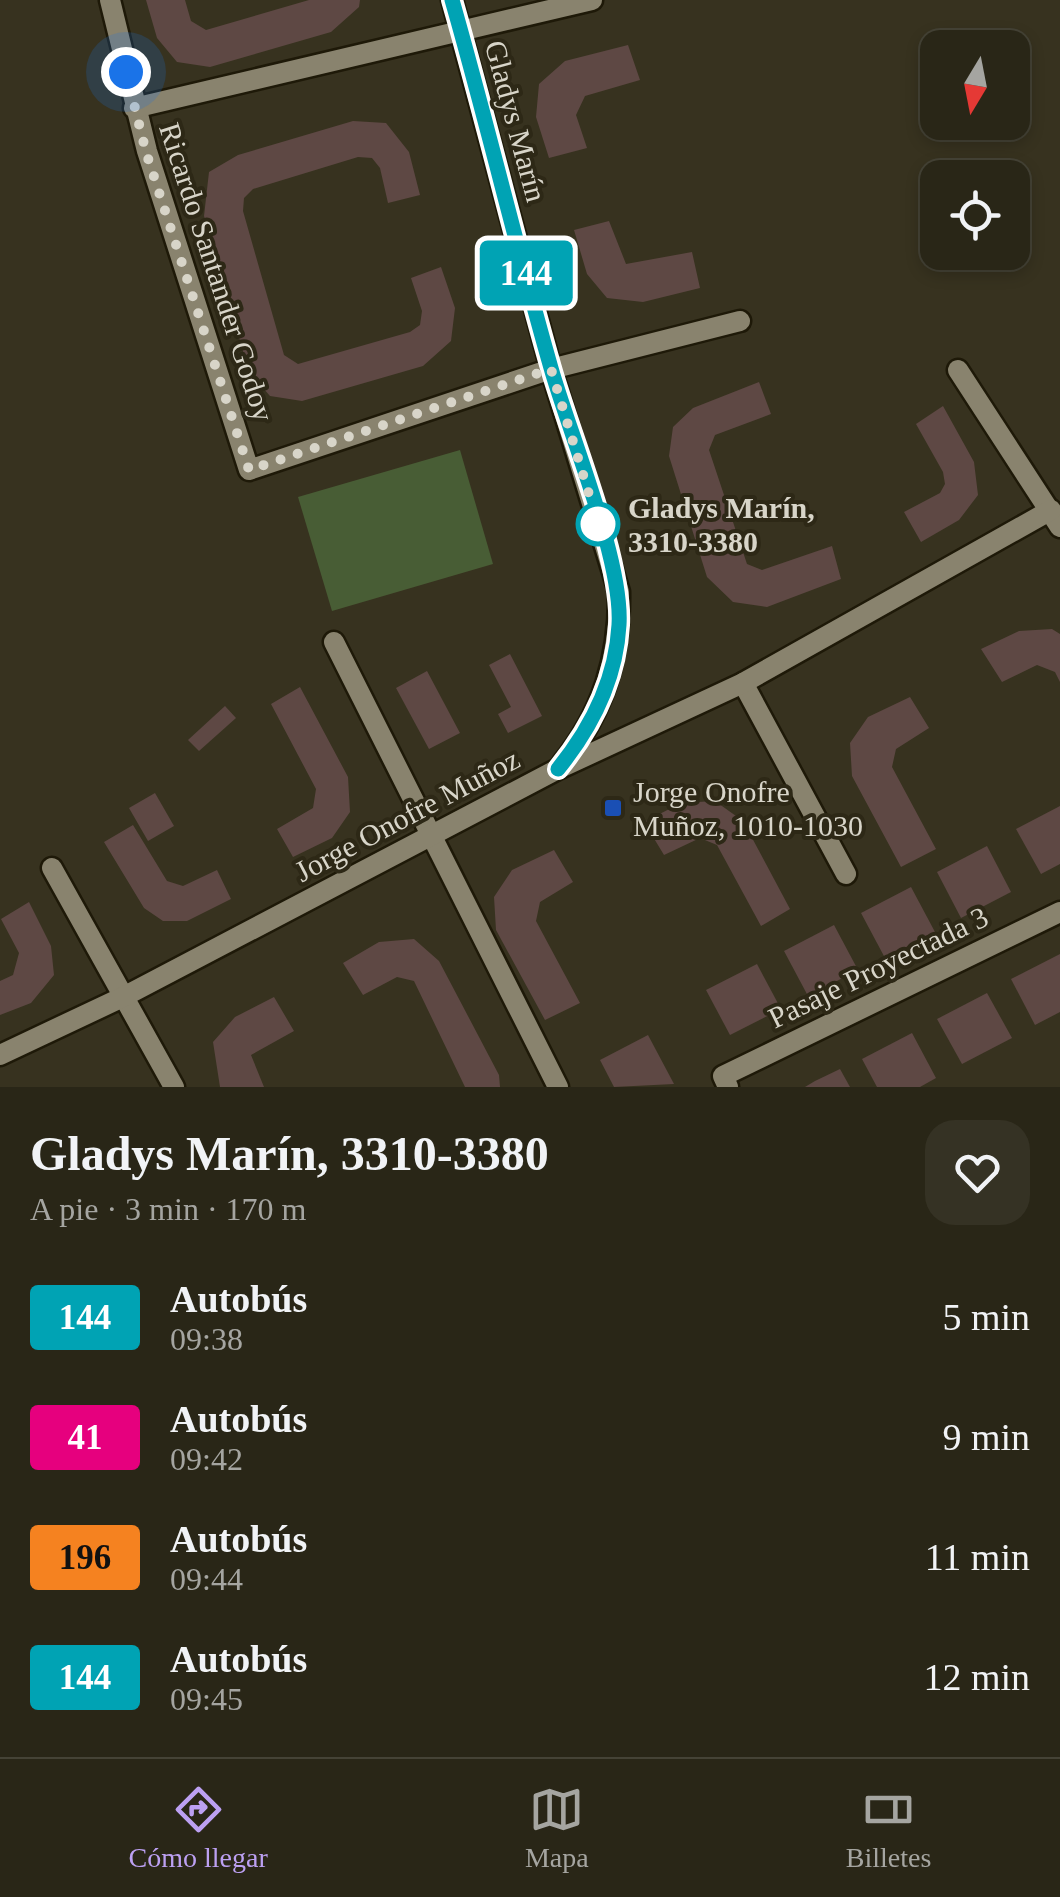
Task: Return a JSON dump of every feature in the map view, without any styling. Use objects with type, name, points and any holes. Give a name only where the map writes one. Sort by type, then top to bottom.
[{"type":"street","name":"Ricardo Santander Godoy","points":[[110,0],[134,108],[249,470],[551,369],[740,320]]},
{"type":"street","name":"Gladys Marín","points":[[452,0],[551,369],[619,592],[617,640],[607,686],[578,744],[558,769]]},
{"type":"street","points":[[134,108],[592,0]]},
{"type":"street","points":[[958,370],[1056,519]]},
{"type":"street","name":"Jorge Onofre Muñoz","points":[[0,1055],[124,996],[558,769],[744,683],[1056,519]]},
{"type":"street","points":[[334,642],[558,1087]]},
{"type":"street","points":[[744,683],[846,874]]},
{"type":"street","points":[[52,868],[174,1087]]},
{"type":"street","name":"Pasaje Proyectada 3","points":[[726,1081],[1060,912]]},
{"type":"green space","points":[[460,450],[493,564],[332,611],[298,497]]},
{"type":"building","points":[[146,0],[185,0],[191,21],[206,30],[309,0],[360,0],[359,7],[331,32],[210,67],[177,62],[157,38]]},
{"type":"building","points":[[628,45],[640,80],[585,96],[576,115],[587,148],[549,158],[536,117],[539,84],[565,61]]},
{"type":"building","points":[[353,121],[386,123],[409,152],[420,195],[388,203],[380,168],[372,158],[358,157],[253,189],[244,198],[243,211],[284,355],[298,364],[410,332],[420,325],[422,311],[411,278],[441,267],[455,308],[451,341],[423,366],[302,401],[270,396],[249,372],[204,216],[209,172],[238,155]]},
{"type":"building","points":[[609,221],[626,264],[692,252],[700,288],[643,302],[607,298],[587,274],[574,230]]},
{"type":"building","points":[[759,382],[771,414],[715,435],[709,450],[747,564],[762,570],[832,546],[841,579],[767,607],[733,602],[707,577],[669,456],[673,427],[693,408]]},
{"type":"building","points":[[943,406],[974,462],[978,495],[959,520],[921,542],[904,512],[940,493],[945,484],[943,472],[916,424]]},
{"type":"building","points":[[1052,629],[1060,634],[1060,682],[1055,672],[1037,665],[1002,682],[981,649],[1019,631]]},
{"type":"building","points":[[510,654],[542,716],[508,733],[498,714],[511,707],[489,665]]},
{"type":"building","points":[[427,671],[460,733],[429,749],[396,688]]},
{"type":"building","points":[[300,687],[348,777],[350,812],[332,838],[293,857],[277,829],[313,808],[316,789],[271,704]]},
{"type":"building","points":[[910,697],[929,728],[896,749],[892,767],[936,849],[901,867],[852,776],[850,743],[868,717]]},
{"type":"building","points":[[225,706],[236,718],[199,751],[188,740]]},
{"type":"building","points":[[155,793],[174,826],[148,841],[129,808]]},
{"type":"building","points":[[715,801],[743,821],[790,909],[761,926],[717,845],[700,838],[664,855],[644,822],[681,803]]},
{"type":"building","points":[[1060,806],[1060,864],[1041,874],[1016,829]]},
{"type":"building","points":[[133,825],[167,881],[183,886],[217,870],[231,899],[187,921],[163,921],[144,908],[104,842]]},
{"type":"building","points":[[987,846],[1011,892],[961,918],[937,872]]},
{"type":"building","points":[[554,850],[573,882],[540,902],[536,921],[580,1003],[545,1020],[496,930],[494,897],[512,870]]},
{"type":"building","points":[[911,887],[935,932],[885,958],[861,913]]},
{"type":"building","points":[[29,902],[51,946],[54,975],[31,1003],[0,1015],[0,981],[13,975],[19,953],[1,919]]},
{"type":"building","points":[[834,925],[858,970],[808,996],[784,951]]},
{"type":"building","points":[[414,939],[439,961],[499,1075],[500,1087],[465,1087],[414,981],[397,977],[363,995],[343,963],[379,942]]},
{"type":"building","points":[[1060,954],[1060,1012],[1035,1025],[1011,979]]},
{"type":"building","points":[[757,964],[781,1009],[730,1035],[706,990]]},
{"type":"building","points":[[987,993],[1012,1038],[962,1064],[937,1019]]},
{"type":"building","points":[[274,997],[294,1031],[251,1055],[264,1087],[220,1087],[213,1042],[235,1017]]},
{"type":"building","points":[[912,1033],[936,1078],[920,1087],[877,1087],[862,1059]]},
{"type":"building","points":[[648,1035],[674,1084],[614,1087],[600,1060]]},
{"type":"building","points":[[840,1069],[850,1087],[805,1087],[815,1081]]},
{"type":"bus line","name":"144","points":[[452,0],[551,369],[619,592],[615,656],[607,686],[578,744],[558,769]]},
{"type":"place","name":"Gladys Marín, 3310-3380","points":[[598,524]]},
{"type":"place","name":"Jorge Onofre Muñoz, 1010-1030","points":[[613,808]]},
{"type":"route","points":[[126,72],[146,152],[249,470],[551,369],[598,524]]}]
